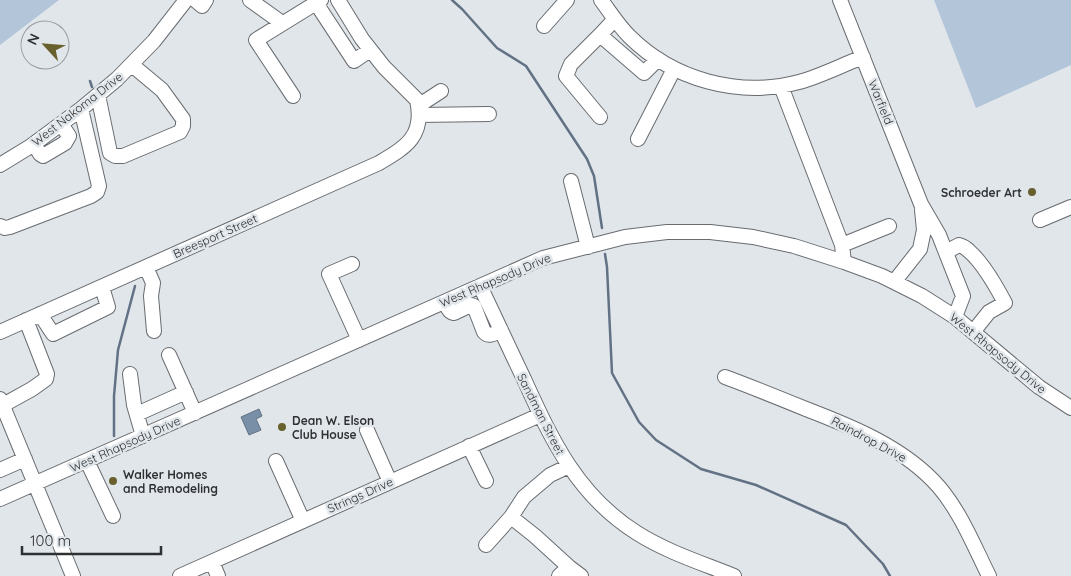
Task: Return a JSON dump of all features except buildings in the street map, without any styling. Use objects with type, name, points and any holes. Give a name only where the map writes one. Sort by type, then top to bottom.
[{"type":"street","name":"West Nakoma Drive","points":[[0,165],[34,144],[118,79],[154,41],[186,0]]},
{"type":"street","points":[[195,0],[202,6],[206,0]]},
{"type":"street","points":[[250,0],[282,23]]},
{"type":"street","points":[[338,0],[370,50],[417,100],[419,116]]},
{"type":"street","points":[[544,26],[567,0]]},
{"type":"street","points":[[601,0],[630,36],[658,59],[699,79],[726,86],[744,88],[781,86],[816,76],[863,57]]},
{"type":"street","name":"Warfield","points":[[840,0],[921,204],[939,235],[963,296],[955,317]]},
{"type":"street","points":[[294,96],[256,40],[317,1],[354,61],[370,50]]},
{"type":"street","points":[[600,117],[566,76],[571,64],[615,19]]},
{"type":"street","points":[[600,35],[644,73],[658,59]]},
{"type":"street","points":[[98,95],[110,152],[115,156],[123,156],[180,132],[183,126],[183,119],[162,90],[132,65]]},
{"type":"street","points":[[638,139],[674,68]]},
{"type":"street","points":[[781,86],[842,245],[844,262]]},
{"type":"street","points":[[419,116],[441,91]]},
{"type":"street","points":[[0,226],[10,227],[91,196],[96,192],[99,186],[81,109]]},
{"type":"street","points":[[419,116],[489,114]]},
{"type":"street","name":"Breesport Street","points":[[0,332],[379,164],[400,151],[411,140],[419,116]]},
{"type":"street","points":[[571,181],[588,246]]},
{"type":"street","name":"Warfield","points":[[894,282],[920,249],[924,230],[921,204]]},
{"type":"street","points":[[1040,220],[1071,206]]},
{"type":"street","points":[[842,245],[889,226]]},
{"type":"street","name":"West Rhapsody Drive","points":[[0,500],[543,258],[625,237],[667,232],[710,232],[753,237],[794,246],[882,276],[922,296],[955,317],[1039,387],[1071,408]]},
{"type":"street","points":[[946,252],[959,245],[968,249],[998,289],[1005,303],[988,312],[974,332]]},
{"type":"street","points":[[352,264],[329,274],[359,340]]},
{"type":"street","points":[[146,267],[153,283],[151,296],[154,331]]},
{"type":"street","name":"Sandman Street","points":[[480,286],[540,415],[554,442],[580,482],[597,501],[636,533],[658,546],[734,576]]},
{"type":"street","points":[[40,314],[53,334],[108,306],[102,287]]},
{"type":"street","points":[[446,302],[449,310],[454,313],[471,305],[474,306],[486,334],[490,335],[501,330]]},
{"type":"street","points":[[26,320],[47,374],[46,378],[32,389],[1,402],[73,576]]},
{"type":"street","points":[[169,355],[195,413]]},
{"type":"street","points":[[130,374],[134,405],[144,436]]},
{"type":"street","name":"Raindrop Drive","points":[[725,377],[846,425],[911,460],[938,486],[952,504],[989,576]]},
{"type":"street","points":[[137,414],[186,392]]},
{"type":"street","name":"Strings Drive","points":[[180,576],[540,415]]},
{"type":"street","points":[[367,430],[390,482]]},
{"type":"street","points":[[469,446],[486,481]]},
{"type":"street","points":[[0,470],[24,459]]},
{"type":"street","points":[[88,461],[114,516]]},
{"type":"street","points":[[276,461],[303,521]]},
{"type":"street","points":[[486,545],[512,517],[524,497],[550,476],[569,466]]},
{"type":"street","points":[[512,517],[535,536],[564,571],[581,576]]},
{"type":"street","points":[[212,562],[218,576]]},
{"type":"shaded area","points":[[0,0],[59,0],[33,20],[20,20],[20,30],[0,45]]},
{"type":"shaded area","points":[[934,0],[1071,0],[1071,65],[976,108]]},
{"type":"shaded area","points":[[259,409],[262,416],[256,419],[261,430],[249,435],[241,417]]},
{"type":"waterway","points":[[452,0],[497,48],[526,66],[587,159],[594,176],[602,228]]},
{"type":"waterway","points":[[90,81],[92,87]]},
{"type":"waterway","points":[[605,254],[612,373],[639,422],[656,440],[701,469],[756,485],[846,525],[883,564],[890,576]]},
{"type":"waterway","points":[[114,436],[114,396],[118,350],[135,286]]},
{"type":"place","name":"Schroeder Art","points":[[1032,192]]},
{"type":"place","name":"Dean W. Elson Club House","points":[[282,427]]},
{"type":"place","name":"Walker Homes and Remodeling","points":[[113,481]]}]
